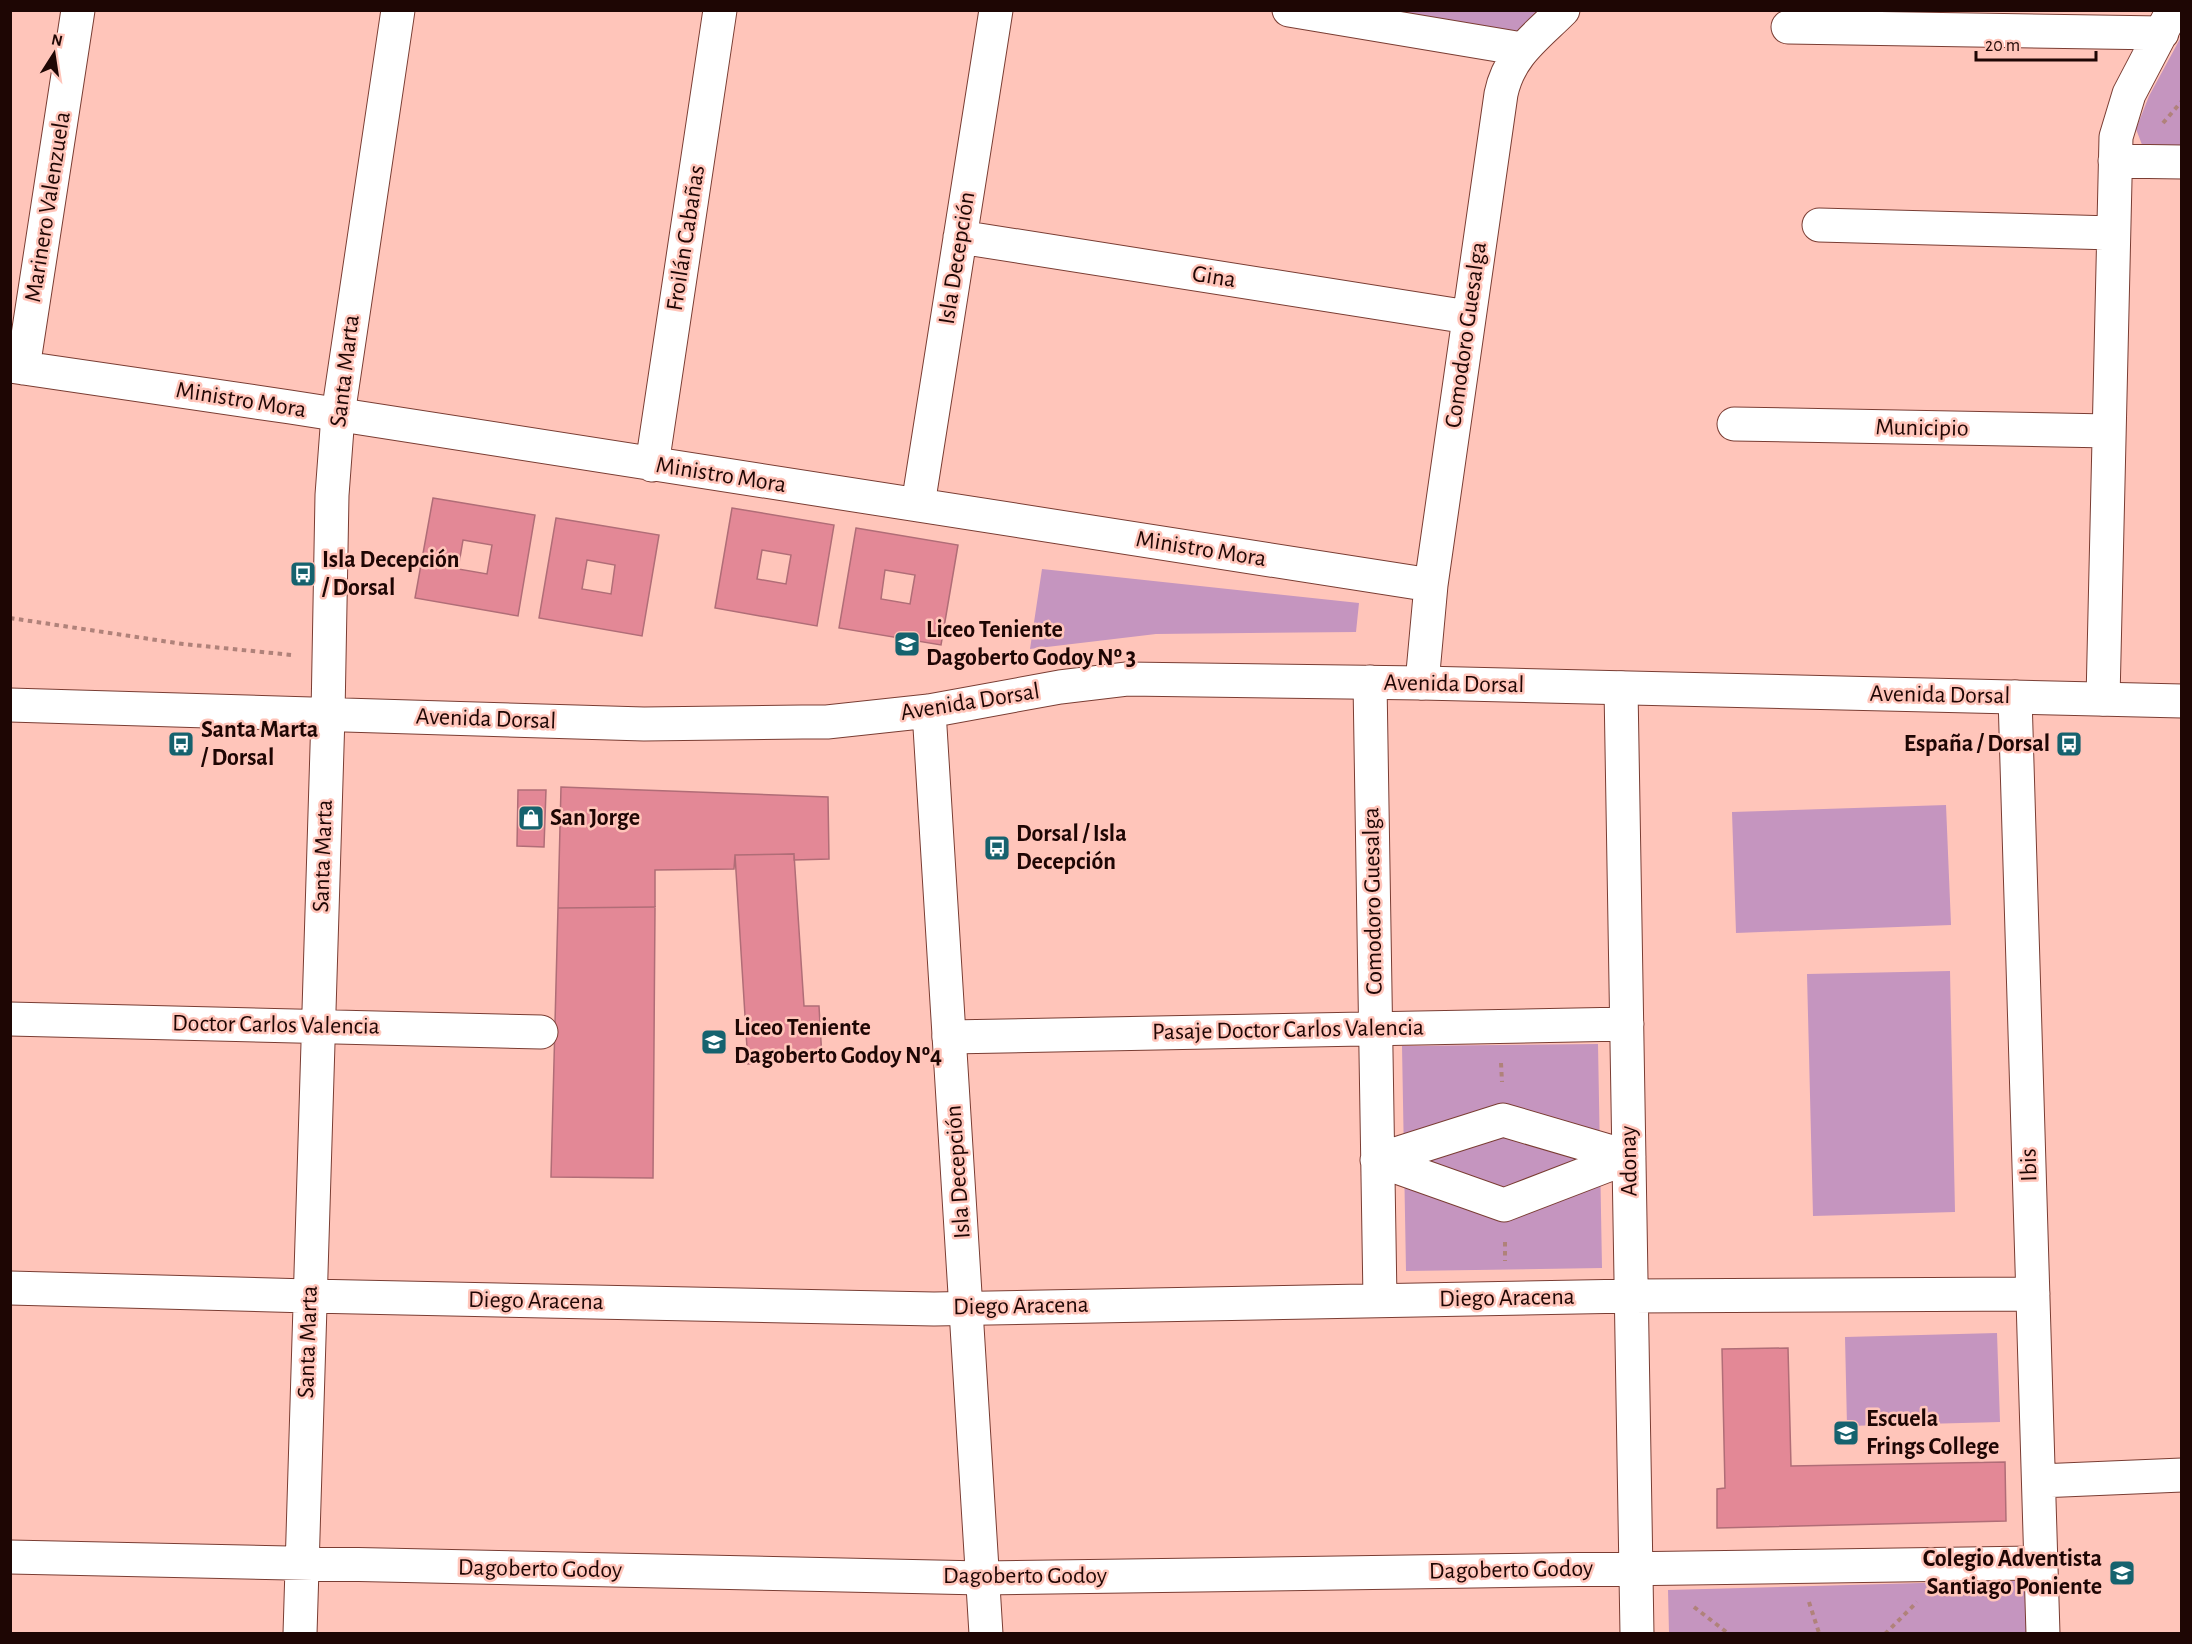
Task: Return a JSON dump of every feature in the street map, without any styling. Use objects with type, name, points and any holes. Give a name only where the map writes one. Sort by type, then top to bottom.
[{"type":"street","name":"Marinero Valenzuela","points":[[17,367],[78,10]]},
{"type":"street","name":"Santa Marta","points":[[300,1634],[330,658],[332,495],[338,415],[398,10]]},
{"type":"street","name":"Froilán Cabañas","points":[[652,465],[720,10]]},
{"type":"street","name":"Isla Decepción","points":[[918,505],[996,10]]},
{"type":"street","points":[[1289,10],[1522,50]]},
{"type":"street","name":"Comodoro Guesalga","points":[[1422,683],[1431,585],[1501,94],[1508,70],[1522,50],[1563,10]]},
{"type":"street","points":[[1788,27],[2167,22],[2129,94],[2116,137],[2103,699]]},
{"type":"street","points":[[2115,160],[2181,162]]},
{"type":"street","points":[[1819,225],[2113,232]]},
{"type":"street","name":"Gina","points":[[960,237],[1468,317]]},
{"type":"street","name":"Ministro Mora","points":[[17,367],[1431,585]]},
{"type":"street","name":"Municipio","points":[[1734,424],[2109,431]]},
{"type":"street","name":"Avenida Dorsal","points":[[10,705],[644,724],[828,722],[929,711],[1048,689],[1127,679],[1422,683],[2181,701]]},
{"type":"street","name":"Comodoro Guesalga","points":[[1370,682],[1380,1300]]},
{"type":"street","name":"Adonay","points":[[1621,688],[1637,1634]]},
{"type":"street","name":"Ibis","points":[[2015,697],[2043,1634]]},
{"type":"street","name":"Isla Decepción","points":[[929,711],[986,1634]]},
{"type":"street","name":"Doctor Carlos Valencia","points":[[10,1019],[541,1032]]},
{"type":"street","name":"Pasaje Doctor Carlos Valencia","points":[[949,1037],[1627,1024]]},
{"type":"street","points":[[1377,1160],[1503,1120],[1629,1157]]},
{"type":"street","points":[[1377,1160],[1504,1205],[1629,1157]]},
{"type":"street","name":"Diego Aracena","points":[[10,1288],[924,1308],[1632,1296],[2032,1294]]},
{"type":"street","points":[[2038,1480],[2181,1475]]},
{"type":"street","name":"Dagoberto Godoy","points":[[10,1557],[982,1578],[2040,1563]]},
{"type":"path","points":[[10,618],[183,644],[330,658]]},
{"type":"path","points":[[1500,1026],[1503,1120]]},
{"type":"path","points":[[1504,1205],[1506,1298]]},
{"type":"path","points":[[1800,1634],[1820,1634]]},
{"type":"shaded area","points":[[1341,11],[1543,11],[1513,40]]},
{"type":"shaded area","points":[[2181,37],[2181,151],[2144,150],[2136,129],[2149,96]]},
{"type":"shaded area","points":[[1042,569],[1359,603],[1356,632],[1156,634],[1030,649]]},
{"type":"shaded area","points":[[1946,805],[1951,925],[1736,933],[1732,812]]},
{"type":"shaded area","points":[[1950,971],[1955,1212],[1813,1216],[1807,974]]},
{"type":"shaded area","points":[[1598,1044],[1602,1268],[1406,1271],[1402,1046]]},
{"type":"shaded area","points":[[1997,1333],[2000,1422],[1847,1426],[1845,1337]]},
{"type":"shaded area","points":[[2027,1580],[2029,1633],[1669,1633],[1668,1590]]},
{"type":"building","points":[[433,498],[535,515],[518,616],[415,598]],"holes":[[[463,540],[492,545],[487,574],[458,569]]]},
{"type":"building","points":[[732,508],[834,525],[817,626],[715,608]],"holes":[[[762,550],[791,555],[786,584],[757,579]]]},
{"type":"building","points":[[556,518],[659,535],[642,636],[539,618]],"holes":[[[587,560],[615,565],[611,594],[582,589]]]},
{"type":"building","points":[[856,528],[958,545],[941,645],[839,628]],"holes":[[[885,570],[915,575],[910,604],[881,599]]]},
{"type":"building","points":[[561,787],[828,797],[829,859],[794,860],[794,854],[735,855],[734,869],[655,870],[655,907],[558,908]]},
{"type":"building","name":"San Jorge","points":[[518,790],[546,790],[544,847],[517,846]]},
{"type":"building","points":[[794,854],[804,1006],[819,1006],[822,1059],[748,1064],[735,855]]},
{"type":"building","points":[[655,907],[653,1178],[551,1177],[558,908]]},
{"type":"building","points":[[1788,1348],[1791,1466],[2005,1462],[2006,1521],[1717,1528],[1717,1489],[1725,1488],[1722,1349]]},
{"type":"place","name":"Isla Decepción / Dorsal","points":[[303,574]]},
{"type":"place","name":"Liceo Teniente Dagoberto Godoy Nº 3","points":[[907,644]]},
{"type":"place","name":"Santa Marta / Dorsal","points":[[181,744]]},
{"type":"place","name":"España / Dorsal","points":[[2069,744]]},
{"type":"place","name":"San Jorge","points":[[531,818]]},
{"type":"place","name":"Dorsal / Isla Decepción","points":[[997,848]]},
{"type":"place","name":"Liceo Teniente Dagoberto Godoy Nº4","points":[[714,1042]]},
{"type":"place","name":"Escuela Frings College","points":[[1846,1433]]},
{"type":"place","name":"Colegio Adventista Santiago Poniente","points":[[2122,1573]]}]
